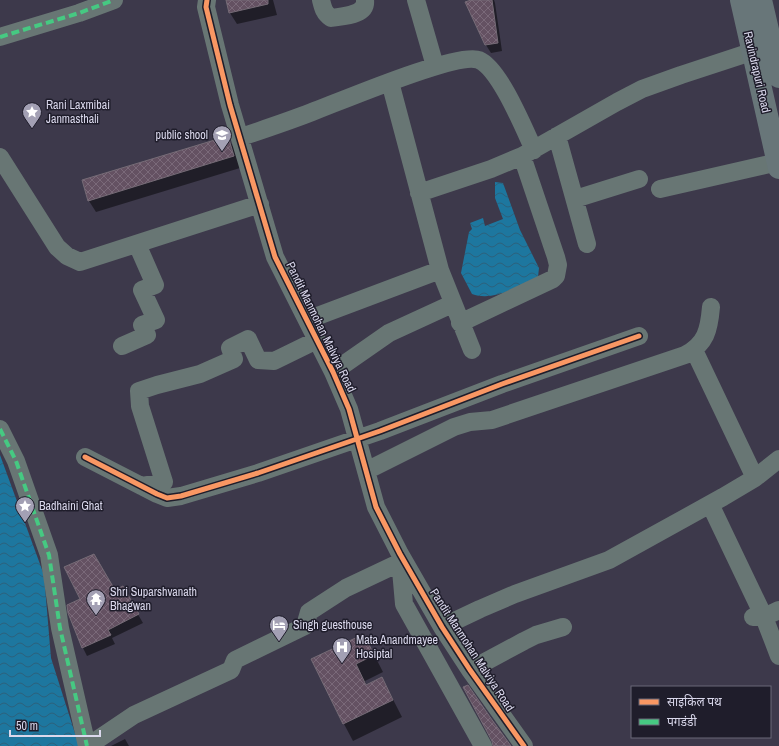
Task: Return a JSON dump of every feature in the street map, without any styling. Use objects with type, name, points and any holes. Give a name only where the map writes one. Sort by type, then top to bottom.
[{"type":"main road","name":"Ravindrapuri Road","points":[[740,0],[768,46],[779,77]]},
{"type":"main road","name":"Ravindrapuri Road","points":[[761,0],[768,46],[778,165]]},
{"type":"street","points":[[0,37],[72,15],[114,0]]},
{"type":"street","name":"Pandit Manmohan Malviya Road","points":[[207,0],[206,7],[230,104],[241,137],[275,257],[334,372],[349,409],[376,507],[400,558],[442,627],[470,670],[524,746]]},
{"type":"street","points":[[321,0],[326,15],[331,18],[357,13],[363,10],[365,0]]},
{"type":"street","points":[[416,0],[435,66]]},
{"type":"street","points":[[419,193],[490,169],[528,153],[642,89],[768,46]]},
{"type":"street","points":[[241,137],[435,66],[473,59],[480,60],[486,65],[494,74],[509,98],[528,153],[558,265],[556,276],[553,279],[460,323]]},
{"type":"street","points":[[390,82],[440,270],[452,304],[472,350]]},
{"type":"street","points":[[557,136],[588,244]]},
{"type":"street","points":[[0,157],[57,247],[67,256],[80,262],[260,204]]},
{"type":"street","points":[[660,189],[778,165]]},
{"type":"street","points":[[575,199],[639,179]]},
{"type":"street","points":[[122,346],[147,335],[142,325],[156,320],[142,290],[155,285],[137,244]]},
{"type":"street","points":[[307,320],[440,270]]},
{"type":"street","points":[[334,372],[389,333],[452,304]]},
{"type":"street","points":[[366,471],[462,424],[492,420],[667,362],[694,350],[702,341],[707,332],[711,307]]},
{"type":"street","points":[[85,457],[168,498],[182,496],[258,473],[357,440],[502,384],[639,336]]},
{"type":"street","points":[[141,486],[164,482],[140,406],[140,391],[157,384],[200,374],[234,359],[230,348],[248,339],[258,360],[274,361],[317,340]]},
{"type":"street","points":[[694,350],[755,478]]},
{"type":"street","points":[[0,429],[16,461],[49,555],[60,628],[87,746],[134,715],[231,670],[235,660],[305,626],[309,612],[346,588],[400,558],[404,604],[483,746]]},
{"type":"street","points":[[442,627],[515,594],[609,560],[755,478],[779,459]]},
{"type":"street","points":[[710,504],[765,615],[779,656]]},
{"type":"street","points":[[470,670],[536,635],[563,627]]},
{"type":"water","points":[[495,182],[503,183],[520,230],[539,268],[538,277],[497,295],[480,296],[472,294],[461,273],[469,232],[472,229],[470,223],[483,218],[485,226],[503,219],[495,198]]},
{"type":"water","points":[[0,455],[44,575],[51,658],[79,746],[0,746]]},
{"type":"building","points":[[226,0],[268,0],[268,4],[229,13]]},
{"type":"building","points":[[471,0],[492,0],[498,43],[485,45],[465,2]]},
{"type":"building","points":[[228,136],[234,156],[88,201],[82,180]]},
{"type":"building","points":[[94,554],[115,590],[123,586],[139,614],[108,630],[111,635],[82,648],[68,613],[67,605],[80,599],[64,567]]},
{"type":"building","points":[[364,634],[374,655],[356,664],[366,685],[382,677],[393,700],[343,724],[311,659]]},
{"type":"building","points":[[468,685],[511,746],[493,746],[492,741],[463,687]]},
{"type":"marked path","points":[[0,37],[79,13],[114,0]]},
{"type":"marked path","points":[[0,429],[16,461],[49,555],[60,628],[87,746]]},
{"type":"cycle path","points":[[207,0],[206,7],[230,105],[275,257],[333,372],[349,409],[376,507],[400,554],[442,627],[470,670],[524,746]]},
{"type":"cycle path","points":[[85,457],[157,494],[167,498],[181,496],[258,473],[380,431],[502,384],[639,336]]},
{"type":"place","name":"Rani Laxmibai Janmasthali","points":[[32,129]]},
{"type":"place","name":"public shool","points":[[222,152]]},
{"type":"place","name":"Badhaini Ghat","points":[[25,523]]},
{"type":"place","name":"Shri Suparshvanath Bhagwan","points":[[96,616]]},
{"type":"place","name":"Singh guesthouse","points":[[279,642]]},
{"type":"place","name":"Mata Anandmayee Hosiptal","points":[[342,664]]}]
